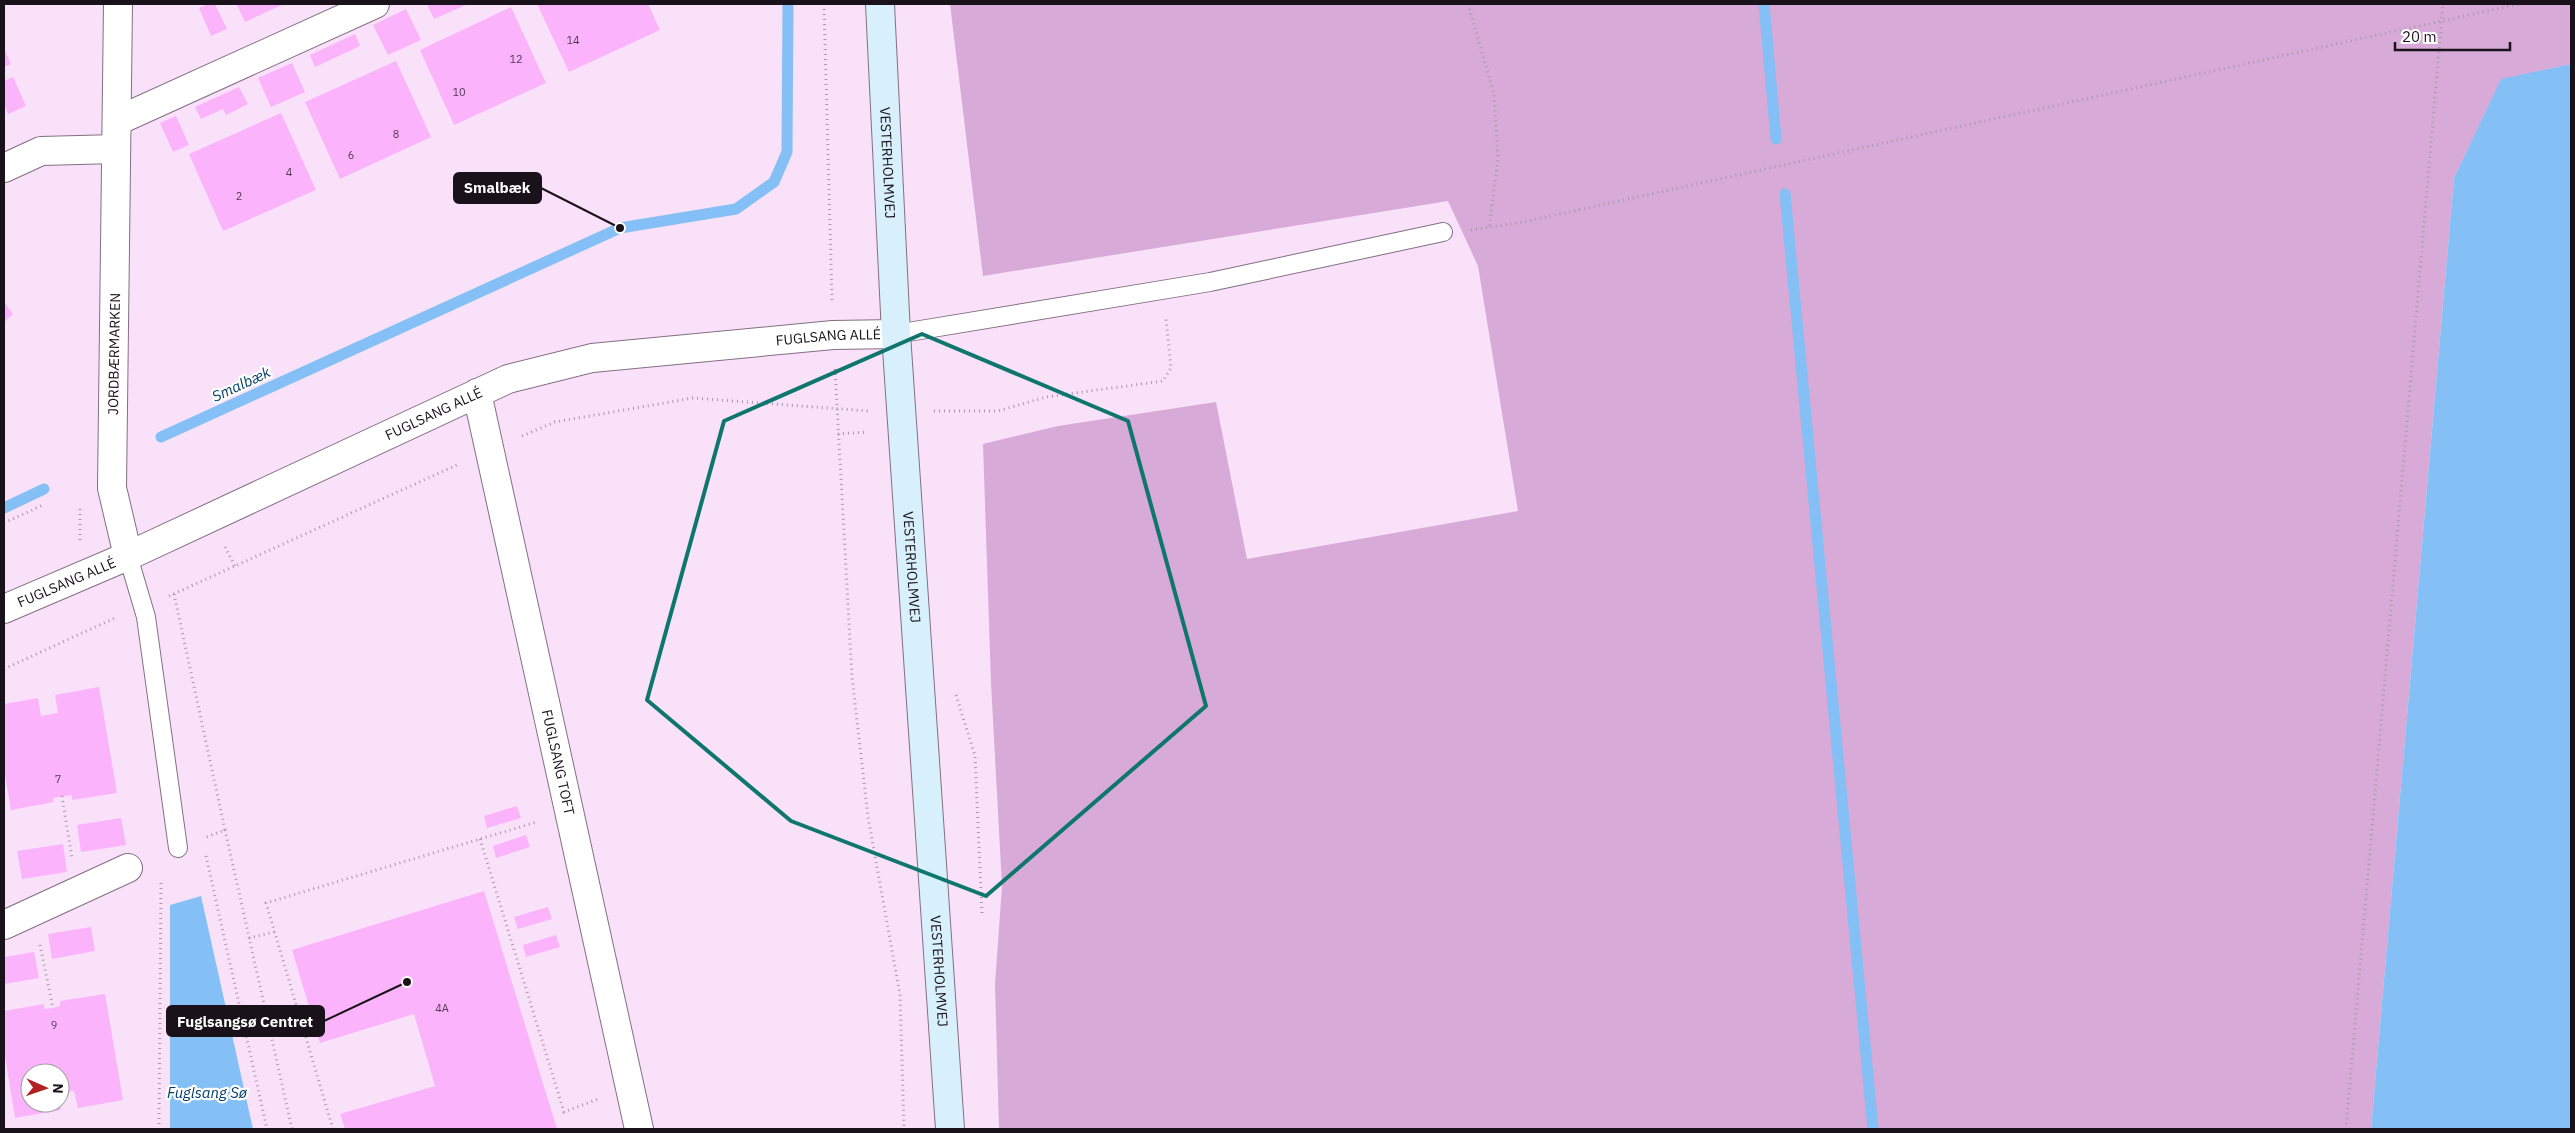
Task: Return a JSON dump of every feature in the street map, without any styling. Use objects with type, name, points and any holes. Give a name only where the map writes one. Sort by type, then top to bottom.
[{"type":"street","name":"JORDBÆRMARKEN","points":[[118,4],[112,488],[128,556]]},
{"type":"street","points":[[117,121],[375,4]]},
{"type":"street","name":"VESTERHOLMVEJ","points":[[880,4],[896,334],[950,1129]]},
{"type":"street","points":[[4,168],[41,151],[116,149]]},
{"type":"street","name":"FUGLSANG ALLÉ","points":[[4,609],[128,556],[508,379],[592,358],[833,335],[896,334]]},
{"type":"street","name":"FUGLSANG TOFT","points":[[477,393],[639,1129]]},
{"type":"street","points":[[4,925],[128,868]]},
{"type":"lane","points":[[896,334],[1210,282],[1443,232]]},
{"type":"lane","points":[[128,556],[146,617],[178,848]]},
{"type":"path","points":[[824,4],[833,335],[852,677],[868,817],[900,996],[904,1129]]},
{"type":"path","points":[[1468,4],[1494,94],[1498,159],[1489,228]]},
{"type":"path","points":[[2346,1129],[2443,4]]},
{"type":"path","points":[[1443,232],[1489,228],[1523,222],[2442,19],[2519,4]]},
{"type":"path","points":[[4,669],[142,605],[182,590],[555,422],[694,398],[837,410],[998,411],[1046,397],[1163,381],[1171,368],[1162,290]]},
{"type":"path","points":[[4,523],[43,505]]},
{"type":"path","points":[[62,796],[74,875],[81,890]]},
{"type":"path","points":[[333,1129],[266,903],[569,812]]},
{"type":"path","points":[[225,830],[292,1129]]},
{"type":"path","points":[[480,839],[564,1112],[630,1088]]},
{"type":"path","points":[[204,848],[267,1129]]},
{"type":"path","points":[[159,1129],[161,875]]},
{"type":"path","points":[[31,913],[37,926],[53,1008]]},
{"type":"path","points":[[249,938],[274,932]]},
{"type":"highlighted area","points":[[922,334],[1128,421],[1206,706],[986,896],[791,821],[647,700],[724,421]]},
{"type":"shaded area","points":[[950,4],[2571,4],[2571,64],[2501,80],[2454,178],[2371,1129],[999,1129],[995,984],[1002,886],[991,683],[983,444],[1058,426],[1216,402],[1247,559],[1518,511],[1478,266],[1448,201],[983,276]]},
{"type":"water","points":[[2571,64],[2571,1129],[2371,1129],[2454,178],[2501,79]]},
{"type":"water","name":"Fuglsang Sø","points":[[201,896],[253,1129],[170,1129],[170,905]]},
{"type":"building","points":[[208,4],[215,4],[227,29],[211,36],[199,8]]},
{"type":"building","points":[[284,4],[245,22],[237,5]]},
{"type":"building","points":[[427,4],[468,4],[434,19]]},
{"type":"building","points":[[537,4],[648,4],[660,30],[569,72]]},
{"type":"building","points":[[511,7],[546,83],[454,125],[420,50]]},
{"type":"building","points":[[406,9],[421,40],[388,55],[373,25]]},
{"type":"building","points":[[355,34],[360,46],[315,67],[310,55]]},
{"type":"building","points":[[4,48],[11,64],[4,67]]},
{"type":"building","points":[[396,61],[431,137],[340,179],[305,102]]},
{"type":"building","points":[[292,63],[305,92],[271,107],[258,78]]},
{"type":"building","points":[[13,77],[26,106],[8,114],[4,104],[4,81]]},
{"type":"building","points":[[239,87],[248,104],[226,115],[223,109],[201,119],[195,107]]},
{"type":"building","points":[[281,113],[316,190],[223,231],[189,154]]},
{"type":"building","points":[[176,116],[189,145],[173,152],[160,123]]},
{"type":"building","points":[[4,302],[13,314],[4,322]]},
{"type":"building","points":[[99,687],[117,793],[72,800],[72,795],[53,798],[54,802],[11,810],[4,769],[4,704],[38,698],[41,716],[58,713],[55,695]]},
{"type":"building","points":[[517,806],[521,818],[487,828],[484,816]]},
{"type":"building","points":[[121,818],[126,845],[81,852],[77,825]]},
{"type":"building","points":[[526,835],[530,847],[496,858],[493,846]]},
{"type":"building","points":[[63,844],[67,872],[22,879],[17,851]]},
{"type":"building","points":[[484,891],[557,1129],[345,1129],[340,1114],[435,1086],[414,1014],[320,1043],[292,950]]},
{"type":"building","points":[[548,907],[552,919],[518,929],[514,917]]},
{"type":"building","points":[[91,927],[95,951],[52,959],[48,934]]},
{"type":"building","points":[[556,935],[560,947],[526,957],[523,945]]},
{"type":"building","points":[[34,952],[39,978],[4,984],[4,957]]},
{"type":"building","points":[[105,994],[123,1100],[78,1108],[74,1091],[70,1092],[70,1063],[20,1063],[20,1113],[44,1113],[15,1118],[4,1050],[4,1011],[44,1004],[44,1009],[53,1008],[60,1006],[60,1001]]},
{"type":"waterway","name":"Smalbæk","points":[[161,437],[620,228],[736,209],[774,182],[787,152],[788,4]]},
{"type":"waterway","points":[[1764,4],[1776,139]]},
{"type":"waterway","points":[[1785,194],[1873,1129]]},
{"type":"waterway","name":"Smalbæk","points":[[4,508],[44,489]]},
{"type":"place","name":"Smalbæk","points":[[620,228]]},
{"type":"place","name":"Fuglsangsø Centret","points":[[407,982]]}]
